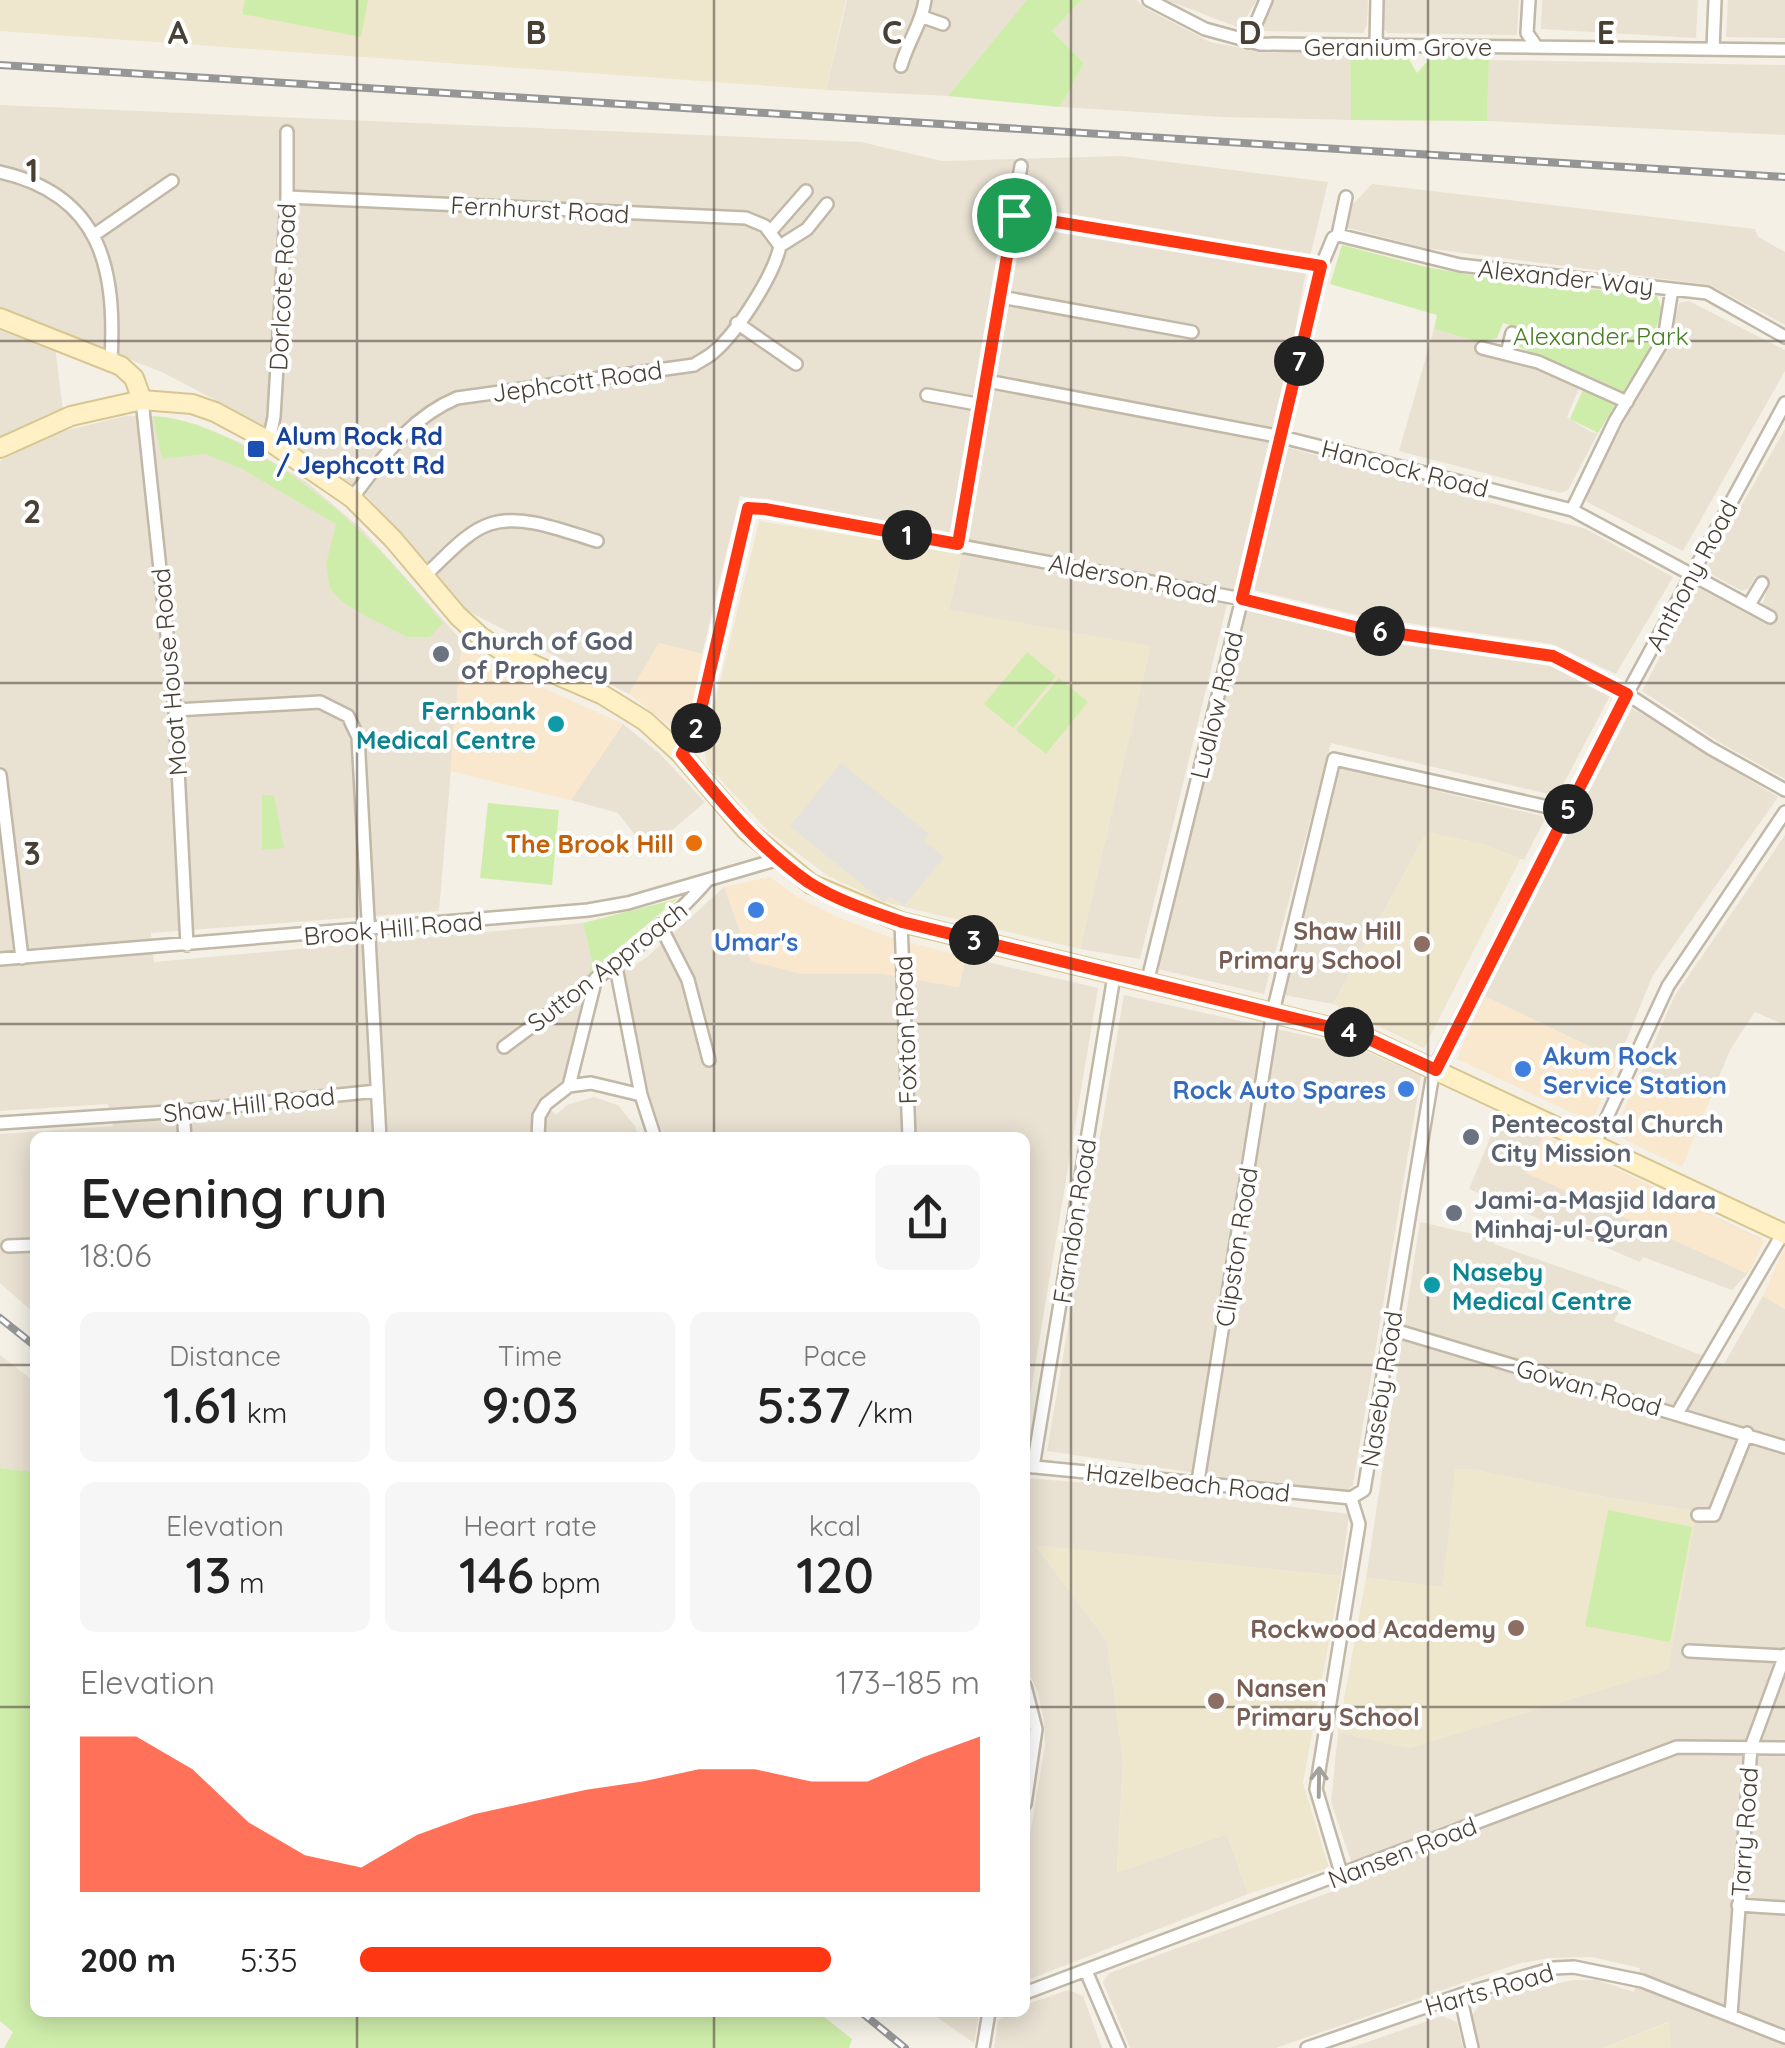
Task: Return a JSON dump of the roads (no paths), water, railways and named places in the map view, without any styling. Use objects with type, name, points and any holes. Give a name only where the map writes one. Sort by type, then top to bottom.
[{"type":"street","points":[[901,66],[909,37],[923,17],[924,0]]},
{"type":"street","name":"Geranium Grove","points":[[1149,0],[1205,29],[1248,42],[1282,46],[1376,43],[1785,50]]},
{"type":"street","points":[[1248,42],[1266,0]]},
{"type":"street","points":[[1376,43],[1377,0]]},
{"type":"street","points":[[1529,0],[1527,33],[1536,46]]},
{"type":"street","points":[[1713,49],[1715,0]]},
{"type":"street","points":[[923,17],[943,24]]},
{"type":"street","name":"Dorlcote Road","points":[[269,440],[274,418],[287,197],[287,132]]},
{"type":"street","points":[[958,544],[1021,166]]},
{"type":"street","points":[[0,172],[36,182],[52,192],[94,235],[106,262],[111,292],[111,361]]},
{"type":"street","points":[[94,235],[172,180]]},
{"type":"street","points":[[806,192],[770,232],[780,246],[807,229],[827,204]]},
{"type":"street","name":"Fernhurst Road","points":[[287,197],[746,218],[766,226],[770,232]]},
{"type":"street","name":"Ludlow Road","points":[[1146,983],[1321,266],[1332,238],[1338,235],[1346,198]]},
{"type":"street","points":[[1014,215],[1321,266]]},
{"type":"street","name":"Alexander Way","points":[[1338,235],[1474,267],[1706,293],[1785,337]]},
{"type":"street","name":"Jephcott Road","points":[[352,498],[410,427],[431,409],[457,398],[694,365],[716,351],[737,323],[776,264],[780,246]]},
{"type":"street","points":[[1572,510],[1664,339],[1672,289]]},
{"type":"street","points":[[1001,296],[1192,332]]},
{"type":"street","points":[[0,318],[121,366],[134,378],[142,400]]},
{"type":"street","points":[[737,323],[796,364]]},
{"type":"street","points":[[1507,353],[1512,333]]},
{"type":"street","points":[[1482,348],[1538,362],[1627,402]]},
{"type":"street","name":"Hancock Road","points":[[987,381],[1282,436],[1572,510],[1770,617]]},
{"type":"street","points":[[927,396],[982,405]]},
{"type":"street","points":[[0,448],[71,416],[142,400],[192,404],[269,440],[352,498],[458,616],[491,643],[603,695],[646,721],[682,754],[746,830],[810,884],[902,922],[1358,1034],[1784,1234],[1678,1412]]},
{"type":"street","name":"Moat House Road","points":[[142,400],[175,710],[188,945]]},
{"type":"street","name":"Anthony Road","points":[[1436,1070],[1627,694],[1785,403]]},
{"type":"street","name":"Alderson Road","points":[[682,754],[697,727],[748,508],[1242,599],[1359,628],[1553,656],[1627,694],[1710,748],[1785,790]]},
{"type":"street","points":[[423,577],[475,532],[507,520],[597,541]]},
{"type":"street","points":[[1749,606],[1762,583]]},
{"type":"street","points":[[175,710],[320,702],[348,716],[358,737],[380,1132]]},
{"type":"street","name":"Clipston Road","points":[[1198,1481],[1273,1012],[1334,759],[1566,811]]},
{"type":"street","points":[[0,774],[22,958]]},
{"type":"street","points":[[1595,1143],[1668,986],[1785,812]]},
{"type":"street","name":"Brook Hill Road","points":[[0,959],[588,910],[628,903],[780,859]]},
{"type":"street","name":"Sutton Approach","points":[[504,1047],[596,978],[689,901],[706,882]]},
{"type":"street","name":"Foxton Road","points":[[902,922],[909,1132]]},
{"type":"street","points":[[660,925],[688,980],[708,1060]]},
{"type":"street","points":[[615,962],[653,1132]]},
{"type":"street","name":"Farndon Road","points":[[1030,1461],[1114,976]]},
{"type":"street","points":[[569,1086],[596,978]]},
{"type":"street","name":"Naseby Road","points":[[1342,1876],[1316,1789],[1358,1524],[1351,1498],[1364,1490],[1436,1070]]},
{"type":"street","points":[[538,1132],[539,1116],[546,1104],[569,1086],[591,1082],[642,1095]]},
{"type":"street","name":"Shaw Hill Road","points":[[0,1123],[183,1111],[377,1091]]},
{"type":"street","points":[[183,1111],[185,1132]]},
{"type":"street","points":[[8,1246],[30,1246]]},
{"type":"street","name":"Gowan Road","points":[[1391,1329],[1785,1447]]},
{"type":"street","points":[[1698,1515],[1714,1515],[1747,1433]]},
{"type":"street","name":"Hazelbeach Road","points":[[1030,1467],[1351,1498]]},
{"type":"street","points":[[1688,1651],[1785,1656]]},
{"type":"street","name":"Tarry Road","points":[[1731,2015],[1750,1747],[1785,1656]]},
{"type":"street","points":[[1030,1705],[1036,1728],[1030,1769]]},
{"type":"street","name":"Nansen Road","points":[[1030,1990],[1677,1747],[1785,1748]]},
{"type":"street","points":[[1738,1905],[1785,1908]]},
{"type":"street","name":"Harts Road","points":[[1307,2048],[1460,1995],[1554,1968],[1574,1967],[1642,1981],[1785,2037]]},
{"type":"street","points":[[1086,1971],[1118,2048]]},
{"type":"street","points":[[1460,1995],[1472,2048]]},
{"type":"street","points":[[983,2048],[987,2017]]},
{"type":"railway","points":[[0,65],[1785,177]]},
{"type":"railway","points":[[0,1318],[30,1342]]},
{"type":"railway","points":[[867,2017],[905,2048]]},
{"type":"place","name":"Alum Rock Rd / Jephcott Rd","points":[[256,449]]},
{"type":"place","name":"Church of God of Prophecy","points":[[441,654]]},
{"type":"place","name":"Fernbank Medical Centre","points":[[556,724]]},
{"type":"place","name":"The Brook Hill","points":[[694,843]]},
{"type":"place","name":"Umar's","points":[[756,910]]},
{"type":"place","name":"Shaw Hill Primary School","points":[[1422,944]]},
{"type":"place","name":"Akum Rock Service Station","points":[[1523,1069]]},
{"type":"place","name":"Rock Auto Spares","points":[[1406,1089]]},
{"type":"place","name":"Pentecostal Church City Mission","points":[[1471,1137]]},
{"type":"place","name":"Jami-a-Masjid Idara Minhaj-ul-Quran","points":[[1454,1213]]},
{"type":"place","name":"Naseby Medical Centre","points":[[1432,1285]]},
{"type":"place","name":"Rockwood Academy","points":[[1516,1628]]},
{"type":"place","name":"Nansen Primary School","points":[[1216,1701]]},
{"type":"park label","name":"Alexander Park","points":[[1601,335]]}]
